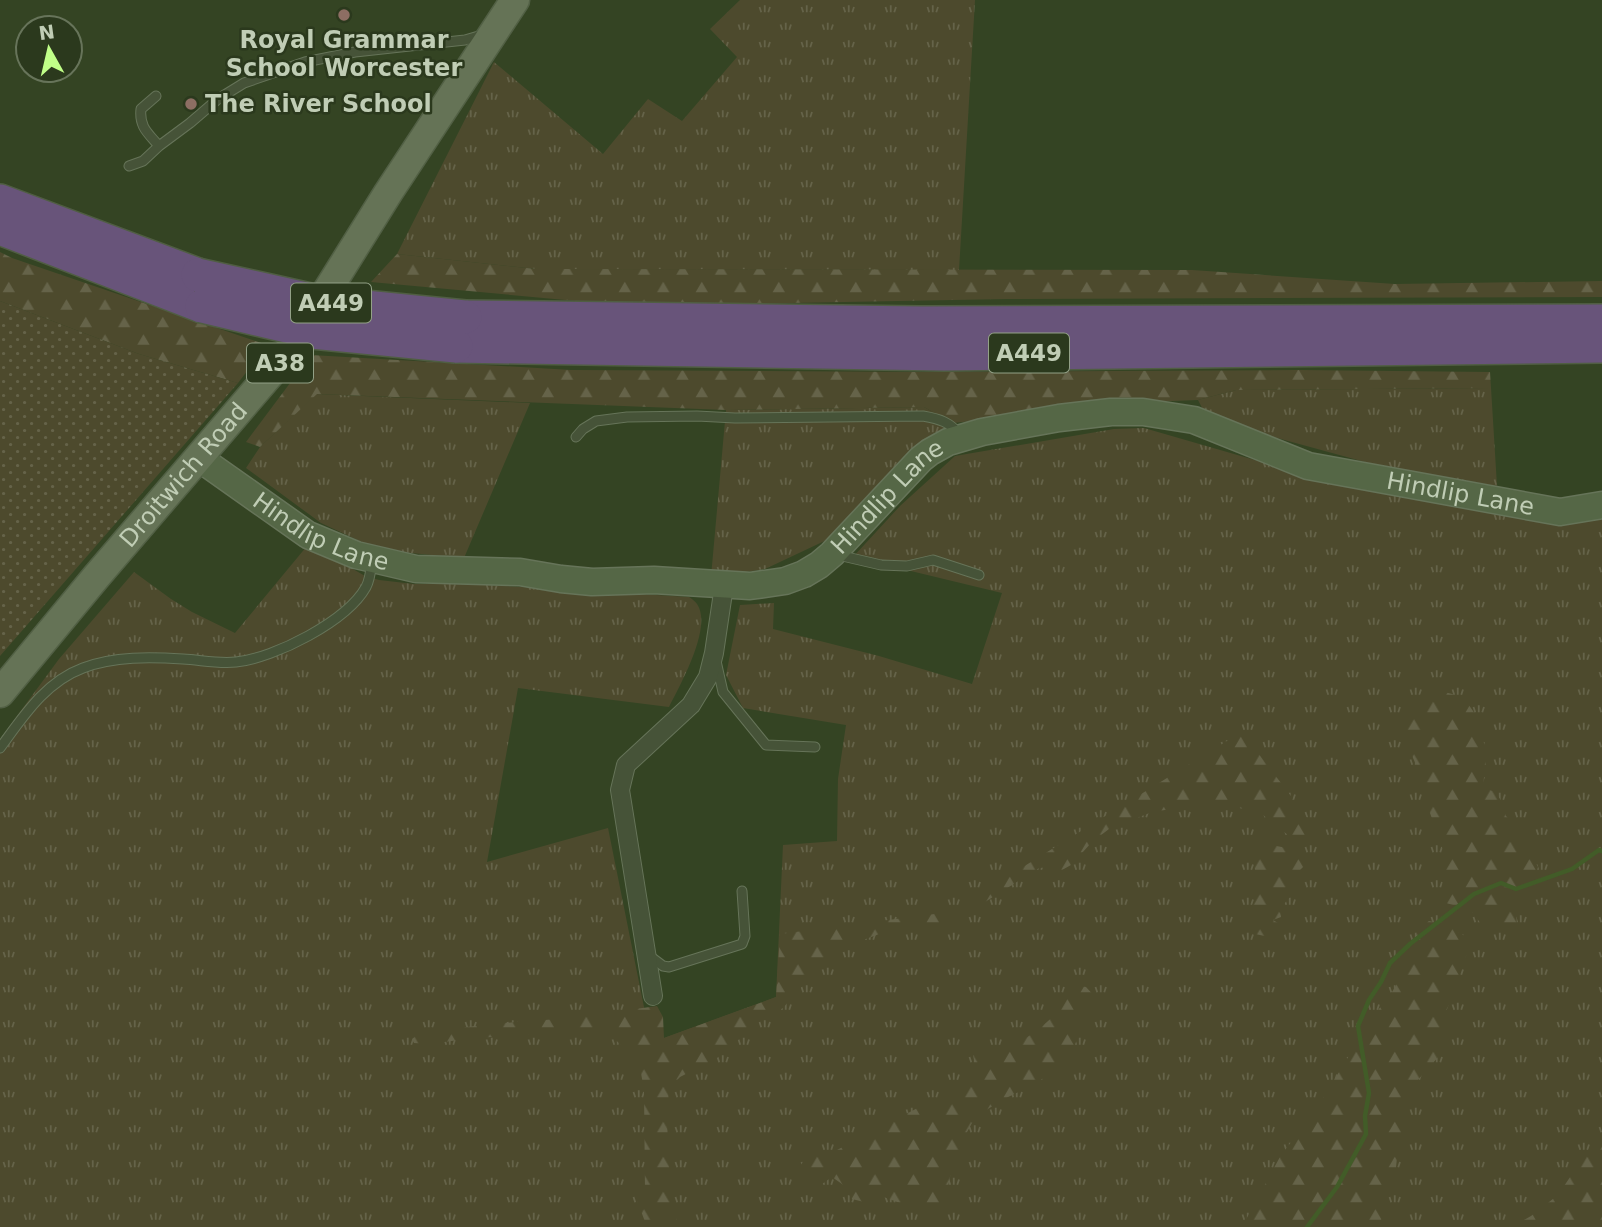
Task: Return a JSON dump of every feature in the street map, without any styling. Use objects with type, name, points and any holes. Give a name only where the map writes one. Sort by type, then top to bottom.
[{"type":"highway","name":"A449","points":[[0,201],[200,290],[312,332],[921,323],[1602,321]]},
{"type":"highway","name":"A449","points":[[0,229],[200,290]]},
{"type":"highway","name":"A449","points":[[460,331],[944,354],[1602,346]]},
{"type":"main road","name":"Droitwich Road","points":[[0,693],[289,352],[388,193],[515,0]]},
{"type":"street","name":"Hindlip Lane","points":[[199,458],[308,535],[356,555],[416,569],[520,572],[592,582],[654,580],[750,586],[785,581],[804,574],[832,554],[921,459],[948,442],[1059,418],[1111,412],[1143,412],[1194,420],[1308,466],[1560,512],[1602,505]]},
{"type":"street","points":[[653,996],[620,790],[625,765],[691,705],[708,677],[724,586]]},
{"type":"lane","points":[[129,166],[143,161],[218,99],[244,83],[305,62],[355,52],[465,40],[494,32]]},
{"type":"lane","points":[[156,96],[141,110],[140,120],[159,146]]},
{"type":"lane","points":[[576,437],[596,421],[626,417],[893,415],[945,420],[962,437]]},
{"type":"lane","points":[[832,554],[881,565],[906,566],[933,560],[979,575]]},
{"type":"lane","points":[[0,748],[46,691],[83,668],[109,660],[136,658],[238,662],[284,648],[332,623],[350,607],[368,586],[373,559]]},
{"type":"lane","points":[[714,653],[723,692],[766,745],[815,747]]},
{"type":"lane","points":[[646,953],[663,966],[669,967],[742,944],[746,936],[742,891]]},
{"type":"green space","points":[[740,0],[975,0],[959,270],[536,269],[397,254],[494,62],[603,154],[648,99],[682,121],[737,57],[710,29]]},
{"type":"green space","points":[[0,252],[267,345],[238,383],[139,354],[0,301]]},
{"type":"green space","points":[[397,254],[536,269],[1192,270],[1395,284],[1602,281],[1602,297],[1007,299],[631,306],[371,282]]},
{"type":"green space","points":[[0,301],[139,354],[238,383],[0,656]]},
{"type":"green space","points":[[311,355],[571,370],[1490,372],[1491,388],[1236,390],[1198,400],[1147,402],[953,423],[924,407],[726,410],[317,394],[260,447],[246,442]]},
{"type":"green space","points":[[1491,388],[1497,486],[1376,465],[1208,419],[1198,400],[1236,390]]},
{"type":"green space","points":[[316,394],[530,403],[464,558],[379,550],[321,523],[246,468],[260,447]]},
{"type":"green space","points":[[924,407],[953,423],[895,467],[833,537],[765,569],[711,577],[726,410]]},
{"type":"green space","points":[[1144,428],[1293,471],[1387,485],[1504,516],[1602,519],[1602,1227],[0,1227],[0,739],[59,659],[134,572],[192,612],[235,633],[307,546],[365,576],[379,580],[689,597],[694,601],[701,614],[698,641],[669,707],[518,688],[487,862],[608,828],[646,1017],[664,1038],[776,997],[783,845],[837,841],[838,779],[846,725],[743,708],[726,675],[740,605],[774,603],[773,629],[879,656],[972,684],[1002,593],[853,557],[900,506],[955,456],[1114,429]]},
{"type":"green space","points":[[1439,691],[1464,700],[1476,716],[1485,747],[1485,788],[1495,792],[1500,799],[1506,816],[1517,828],[1538,867],[1530,892],[1511,900],[1516,912],[1517,926],[1494,928],[1481,924],[1471,910],[1446,903],[1442,890],[1443,850],[1430,813],[1422,777],[1413,758],[1407,727],[1408,711],[1413,698],[1425,692]]},
{"type":"green space","points":[[1243,732],[1318,834],[1306,844],[1291,837],[1262,814],[1228,805],[1197,805],[1152,812],[1109,829],[1092,842],[1071,865],[1062,870],[1053,867],[1039,868],[950,924],[917,925],[882,933],[847,946],[821,960],[783,1008],[760,1021],[717,1058],[680,1077],[669,1088],[667,1121],[670,1185],[677,1227],[647,1227],[635,1195],[645,1191],[644,1090],[641,1073],[618,1042],[604,1032],[582,1030],[430,1044],[414,1043],[412,1039],[421,1032],[571,1018],[657,1006],[663,1017],[664,1038],[776,997],[780,934],[950,912]]},
{"type":"green space","points":[[1266,844],[1297,850],[1304,866],[1299,871],[1290,873],[1297,881],[1294,892],[1280,909],[1281,917],[1273,920],[1286,928],[1286,933],[1280,939],[1255,934],[1250,920],[1251,909],[1261,886],[1255,862],[1259,848]]},
{"type":"green space","points":[[1429,921],[1446,925],[1465,936],[1468,950],[1445,1015],[1440,1055],[1417,1081],[1399,1140],[1395,1176],[1380,1224],[1378,1227],[1242,1227],[1281,1155],[1314,1113],[1372,1018],[1412,960],[1417,929]]},
{"type":"green space","points":[[1073,985],[1086,987],[1097,999],[1094,1013],[1077,1014],[1076,1042],[1066,1065],[1004,1099],[983,1112],[972,1123],[961,1143],[945,1201],[934,1211],[908,1206],[881,1196],[868,1203],[852,1199],[842,1184],[832,1177],[822,1184],[807,1178],[799,1167],[808,1156],[837,1150],[931,1101],[949,1099],[958,1082],[977,1073],[973,1055],[1003,1052],[1037,1031],[1058,1012]]},
{"type":"green space","points":[[1597,1137],[1602,1139],[1602,1227],[1467,1227],[1466,1221],[1513,1226],[1531,1216],[1558,1195]]},
{"type":"waterway","points":[[1307,1227],[1337,1187],[1366,1134],[1365,1116],[1369,1093],[1358,1026],[1390,963],[1474,894],[1501,883],[1516,889],[1572,869],[1599,850],[1602,851]]},
{"type":"place","name":"Royal Grammar School Worcester","points":[[344,15]]},
{"type":"place","name":"The River School","points":[[191,104]]}]
